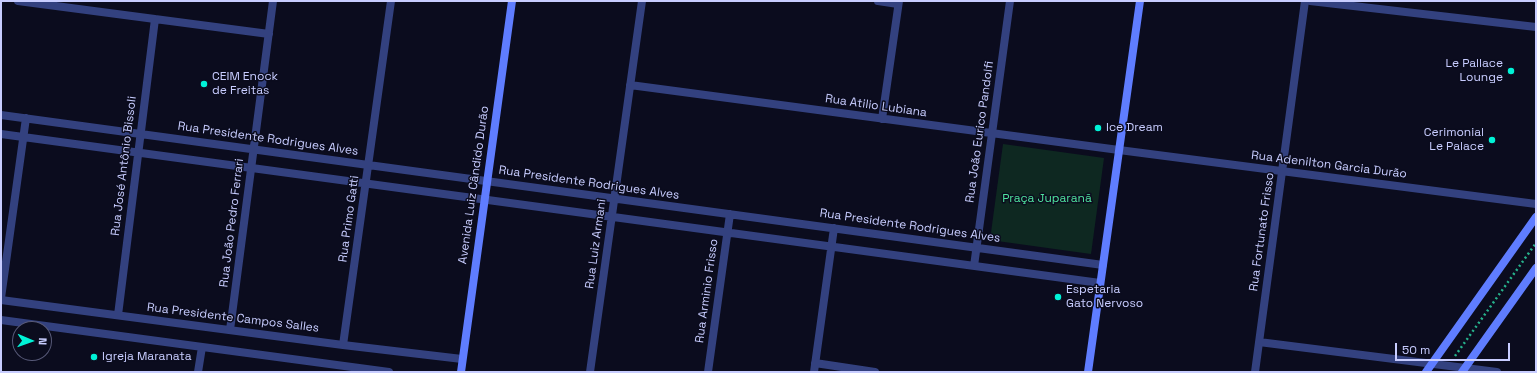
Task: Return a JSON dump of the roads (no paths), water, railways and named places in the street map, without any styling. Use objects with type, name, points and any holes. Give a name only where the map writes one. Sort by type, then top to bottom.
[{"type":"street","points":[[18,1],[269,34]]},
{"type":"street","name":"Rua João Pedro Ferrari","points":[[230,330],[273,1]]},
{"type":"street","name":"Rua Primo Gatti","points":[[343,345],[391,1]]},
{"type":"street","name":"Avenida Luiz Cândido Durão","points":[[461,372],[512,1]]},
{"type":"street","name":"Rua Luiz Armani","points":[[590,372],[642,1]]},
{"type":"street","points":[[878,1],[898,2],[882,119]]},
{"type":"street","name":"Rua João Eurico Pandolfi","points":[[974,266],[1010,1]]},
{"type":"street","points":[[1088,372],[1140,1]]},
{"type":"street","name":"Rua Fortunato Frisso","points":[[1255,372],[1305,1]]},
{"type":"street","points":[[1310,1],[1536,27]]},
{"type":"street","name":"Rua José Antônio Bissoli","points":[[118,315],[155,19]]},
{"type":"street","name":"Rua Atilio Lubiana","points":[[630,85],[1119,150]]},
{"type":"street","name":"Rua Presidente Rodrigues Alves","points":[[1,115],[1103,264]]},
{"type":"street","points":[[1,299],[26,118]]},
{"type":"street","points":[[1,134],[1100,283]]},
{"type":"street","name":"Rua Adenilton Garcia Durão","points":[[1119,150],[1536,204]]},
{"type":"street","name":"Rua Arminio Frisso","points":[[708,372],[730,214]]},
{"type":"street","points":[[1426,372],[1536,217]]},
{"type":"street","points":[[814,372],[834,228]]},
{"type":"street","points":[[1463,370],[1536,268]]},
{"type":"street","name":"Rua Presidente Campos Salles","points":[[1,299],[343,345],[462,359]]},
{"type":"street","points":[[1,320],[389,372]]},
{"type":"street","points":[[1259,342],[1448,366],[1463,370],[1498,372]]},
{"type":"street","points":[[198,372],[202,347]]},
{"type":"street","points":[[816,363],[875,372]]},
{"type":"place","name":"Le Pallace Lounge","points":[[1511,71]]},
{"type":"place","name":"CEIM Enock de Freitas","points":[[204,84]]},
{"type":"place","name":"Ice Dream","points":[[1098,128]]},
{"type":"place","name":"Cerimonial Le Palace","points":[[1492,140]]},
{"type":"place","name":"Espetaria Gato Nervoso","points":[[1058,297]]},
{"type":"place","name":"Igreja Maranata","points":[[94,357]]},
{"type":"park label","name":"Praça Juparanã","points":[[1047,199]]}]
